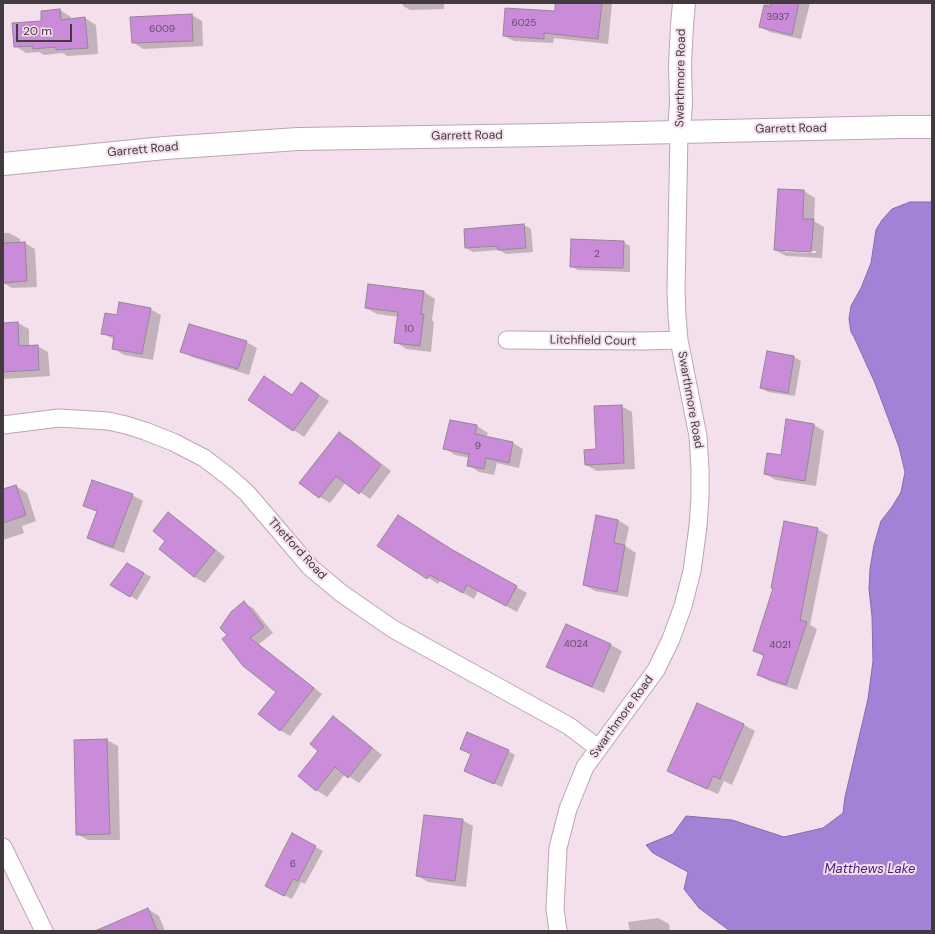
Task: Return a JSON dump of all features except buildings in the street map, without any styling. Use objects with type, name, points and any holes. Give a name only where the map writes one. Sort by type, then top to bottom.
[{"type":"street","name":"Swarthmore Road","points":[[558,931],[555,909],[558,848],[568,809],[585,767],[656,670],[671,639],[683,606],[692,570],[698,526],[700,469],[698,436],[679,340],[676,290],[679,132],[681,103],[681,33],[684,3]]},
{"type":"street","name":"Garrett Road","points":[[3,164],[165,148],[298,138],[679,132],[899,126],[932,127]]},
{"type":"street","name":"Litchfield Court","points":[[507,340],[679,340]]},
{"type":"street","name":"Thetford Road","points":[[3,425],[60,418],[108,422],[126,425],[145,431],[173,442],[204,458],[247,493],[310,567],[341,593],[393,629],[569,726],[598,748]]},
{"type":"street","points":[[3,847],[44,931]]},
{"type":"water","name":"Matthews Lake","points":[[910,202],[932,202],[932,931],[730,931],[699,908],[684,889],[688,872],[653,853],[646,845],[673,834],[686,816],[732,820],[784,837],[823,828],[843,813],[845,797],[868,699],[873,661],[872,616],[869,589],[870,569],[874,545],[881,521],[901,492],[905,472],[899,447],[875,383],[851,332],[849,319],[851,306],[861,288],[871,263],[876,230],[882,220],[892,209]]}]
